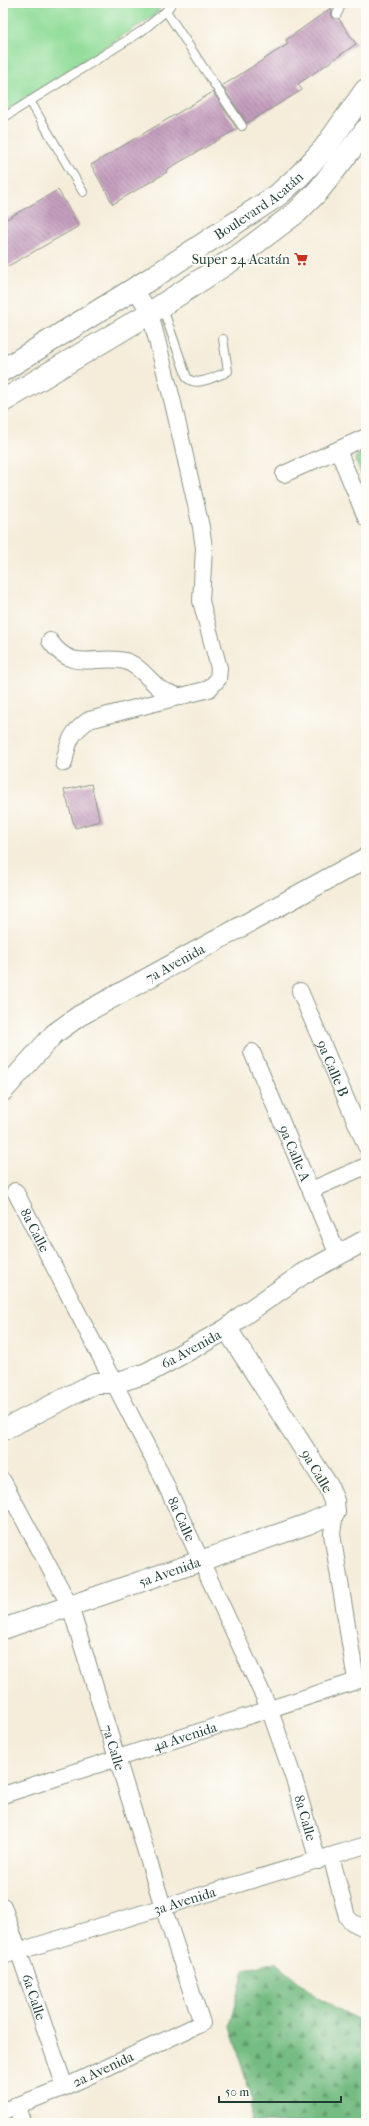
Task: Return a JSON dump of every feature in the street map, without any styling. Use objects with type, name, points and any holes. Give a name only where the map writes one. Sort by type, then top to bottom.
[{"type":"main road","name":"Boulevard Acatán","points":[[3,370],[136,289],[278,195],[300,175],[324,149],[366,90]]},
{"type":"main road","name":"Boulevard Acatán","points":[[3,401],[156,309],[241,254],[298,212],[318,191],[366,130]]},
{"type":"street","points":[[64,763],[68,743],[78,728],[89,720],[209,689],[218,679],[219,668],[201,601],[204,548],[201,527],[173,403],[156,309],[136,289]]},
{"type":"street","points":[[284,474],[366,437]]},
{"type":"street","points":[[338,450],[366,518]]},
{"type":"street","points":[[50,641],[55,648],[68,658],[91,662],[111,660],[126,661],[135,666],[160,689],[181,697]]},
{"type":"street","name":"7a Avenida","points":[[3,1091],[54,1034],[79,1016],[366,858]]},
{"type":"street","name":"9a Calle B","points":[[300,991],[366,1146]]},
{"type":"street","name":"9a Calle A","points":[[252,1052],[338,1255]]},
{"type":"street","points":[[311,1190],[366,1166]]},
{"type":"street","name":"8a Calle","points":[[15,1191],[159,1470],[269,1708],[347,1917],[352,1922],[366,1929]]},
{"type":"street","name":"6a Avenida","points":[[3,1430],[96,1382],[115,1383],[147,1373],[227,1329],[269,1297],[303,1274],[366,1240]]},
{"type":"street","name":"9a Calle","points":[[227,1329],[328,1486],[334,1501],[335,1512],[332,1534],[361,1679]]},
{"type":"street","name":"7a Calle","points":[[3,1481],[70,1606],[163,1907],[202,2023]]},
{"type":"street","name":"5a Avenida","points":[[3,1629],[308,1524],[335,1512]]},
{"type":"street","name":"4a Avenida","points":[[3,1795],[361,1679]]},
{"type":"street","name":"3a Avenida","points":[[10,1954],[366,1846]]},
{"type":"street","name":"6a Calle","points":[[3,1906],[10,1954],[65,2087]]},
{"type":"street","name":"2a Avenida","points":[[10,2108],[65,2087],[202,2023]]},
{"type":"street","points":[[10,2108],[23,2123]]},
{"type":"lane","points":[[3,118],[142,31],[166,11],[172,3]]},
{"type":"lane","points":[[337,14],[342,3]]},
{"type":"lane","points":[[166,11],[242,126]]},
{"type":"lane","points":[[30,101],[83,192]]},
{"type":"lane","points":[[156,309],[187,378],[191,382],[198,382],[225,373],[228,370],[223,339]]},
{"type":"green space","points":[[3,3],[164,3],[153,17],[3,112]]},
{"type":"green space","points":[[366,452],[366,485],[355,458]]},
{"type":"green space","points":[[275,1962],[318,1998],[366,2024],[366,2123],[251,2123],[252,2099],[230,2027],[244,1970]]},
{"type":"building","points":[[331,8],[332,17],[339,19],[356,44],[298,84],[302,90],[247,123],[222,86],[288,44],[286,40]]},
{"type":"building","points":[[213,92],[237,129],[166,170],[167,172],[113,204],[91,165]]},
{"type":"building","points":[[58,190],[79,226],[3,269],[3,221]]},
{"type":"building","points":[[91,784],[100,821],[75,828],[64,790]]},
{"type":"place","name":"Super 24 Acatán","points":[[301,259]]}]
